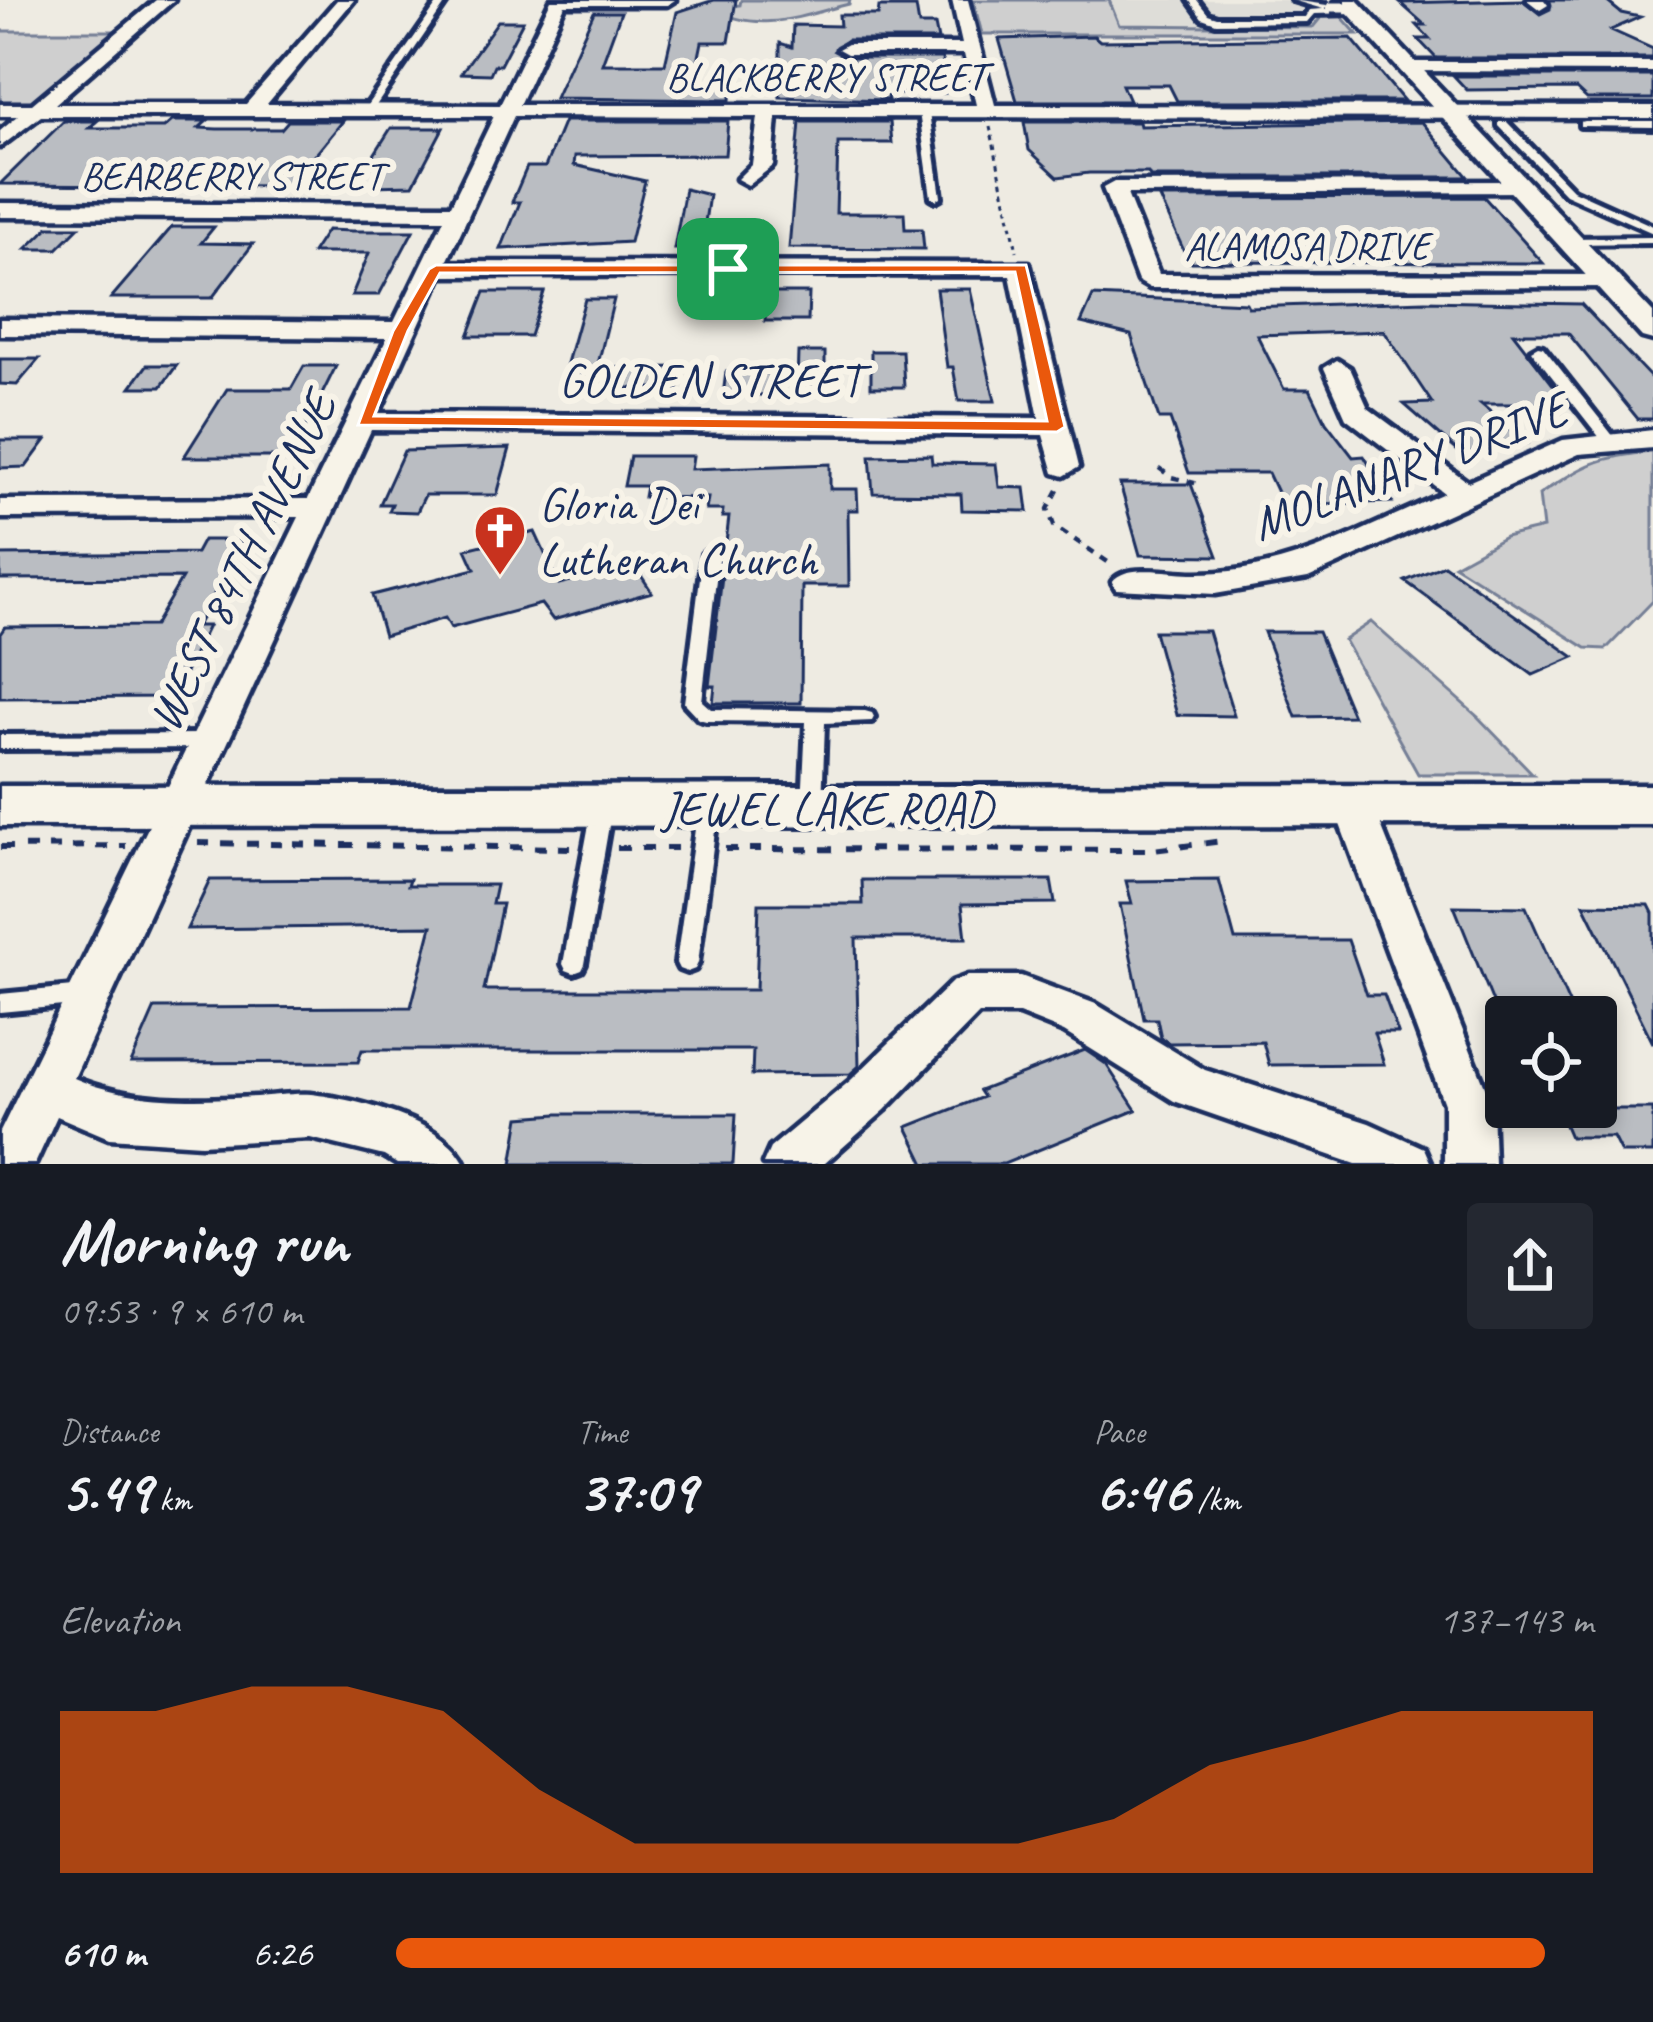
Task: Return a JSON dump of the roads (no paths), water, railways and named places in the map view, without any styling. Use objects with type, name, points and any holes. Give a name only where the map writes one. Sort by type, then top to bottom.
[{"type":"main road","name":"JEWEL LAKE ROAD","points":[[0,806],[168,826],[705,828],[812,807],[1653,806]]},
{"type":"street","points":[[0,141],[166,0]]},
{"type":"street","points":[[252,110],[346,0]]},
{"type":"street","points":[[559,0],[667,0]]},
{"type":"street","name":"WEST 84TH AVENUE","points":[[10,1164],[364,421],[401,331],[463,212],[504,112],[559,0]]},
{"type":"street","points":[[960,0],[987,111]]},
{"type":"street","points":[[1346,6],[1653,330]]},
{"type":"street","points":[[847,49],[973,49]]},
{"type":"street","points":[[1407,67],[1653,67]]},
{"type":"street","name":"BLACKBERRY STREET","points":[[0,110],[1653,112]]},
{"type":"street","points":[[748,178],[761,166],[768,112]]},
{"type":"street","name":"ALAMOSA DRIVE","points":[[1518,187],[1114,188],[1150,281],[1607,282]]},
{"type":"street","name":"BEARBERRY STREET","points":[[0,210],[463,212]]},
{"type":"street","points":[[436,269],[1021,268],[1064,467]]},
{"type":"street","points":[[0,327],[401,331]]},
{"type":"street","points":[[1337,368],[1356,412],[1466,495]]},
{"type":"street","name":"GOLDEN STREET","points":[[364,421],[1057,427]]},
{"type":"street","name":"MOLANARY DRIVE","points":[[1128,583],[1215,584],[1297,571],[1574,446],[1653,440]]},
{"type":"street","points":[[0,509],[323,508]]},
{"type":"street","points":[[1354,808],[1468,1104],[1469,1164]]},
{"type":"street","points":[[788,1164],[868,1095],[968,995],[1022,995],[1080,1018],[1191,1086],[1369,1146],[1406,1164]]},
{"type":"street","points":[[46,1088],[109,1116],[201,1122],[310,1116],[395,1136],[440,1164]]},
{"type":"lane","points":[[368,111],[444,0]]},
{"type":"lane","points":[[1193,0],[1204,16],[1216,20],[1294,21],[1307,19],[1312,12],[1346,6]]},
{"type":"lane","points":[[1296,0],[1346,6]]},
{"type":"lane","points":[[924,112],[936,197]]},
{"type":"lane","points":[[1503,124],[1569,192],[1653,230]]},
{"type":"lane","points":[[1584,124],[1653,124]]},
{"type":"lane","points":[[1477,143],[1521,143]]},
{"type":"lane","points":[[1568,241],[1653,240]]},
{"type":"lane","points":[[1538,350],[1610,440]]},
{"type":"lane","points":[[711,554],[693,703],[706,715],[865,717]]},
{"type":"lane","points":[[812,807],[815,716]]},
{"type":"lane","points":[[0,742],[208,741]]},
{"type":"lane","points":[[574,964],[599,827]]},
{"type":"lane","points":[[687,963],[705,828]]},
{"type":"lane","points":[[0,1003],[91,994]]},
{"type":"place","name":"Gloria Dei Lutheran Church","points":[[500,577]]}]
